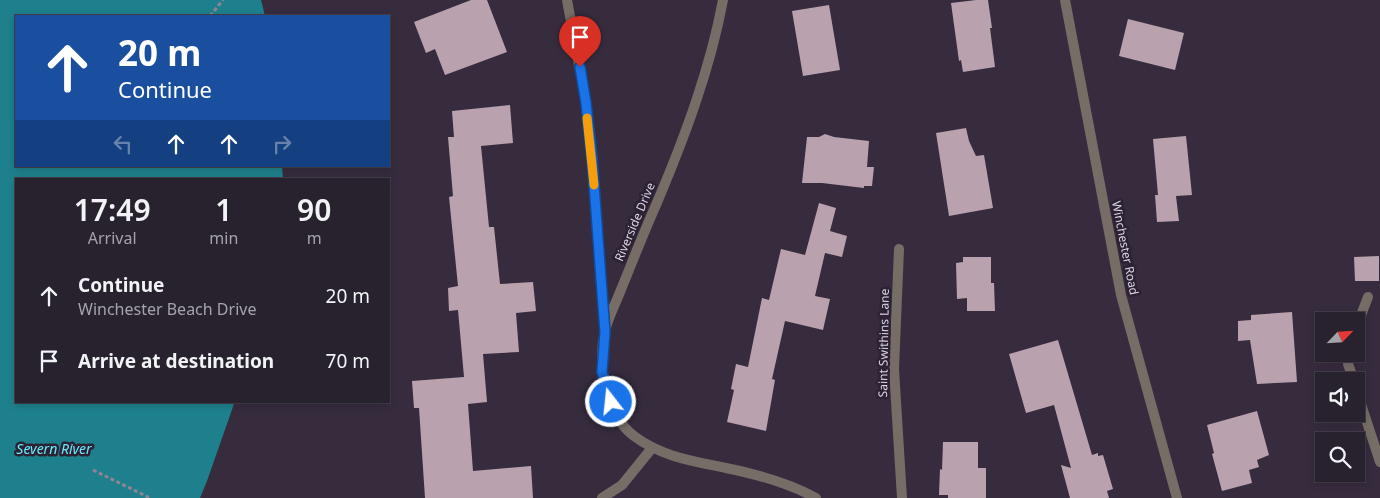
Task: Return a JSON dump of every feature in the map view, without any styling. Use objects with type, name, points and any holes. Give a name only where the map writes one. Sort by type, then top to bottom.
[{"type":"street","points":[[567,0],[586,103],[605,332]]},
{"type":"street","name":"Riverside Drive","points":[[724,0],[708,63],[674,161],[642,235],[605,332],[602,372],[611,402],[620,420],[632,434],[652,448],[676,458],[729,468],[774,481],[816,498]]},
{"type":"street","name":"Winchester Road","points":[[1064,0],[1121,295],[1176,498]]},
{"type":"street","name":"Saint Swithins Lane","points":[[899,249],[894,369],[902,498]]},
{"type":"street","points":[[1362,312],[1368,297]]},
{"type":"street","points":[[1365,416],[1380,462]]},
{"type":"street","points":[[602,498],[622,485],[652,448]]},
{"type":"path","points":[[211,15],[223,0]]},
{"type":"path","points":[[93,470],[150,498]]},
{"type":"water","name":"Severn River","points":[[0,0],[261,0],[265,15],[15,15],[15,167],[282,167],[283,178],[15,178],[15,403],[234,403],[200,498],[0,498]]},
{"type":"building","points":[[471,0],[487,0],[507,52],[445,75],[435,49],[426,53],[414,22]]},
{"type":"building","points":[[988,0],[995,67],[963,72],[961,60],[959,61],[951,3]]},
{"type":"building","points":[[829,5],[840,70],[803,76],[792,11]]},
{"type":"building","points":[[1128,19],[1184,33],[1175,70],[1119,56]]},
{"type":"building","points":[[510,105],[513,143],[481,146],[489,227],[494,227],[500,284],[533,282],[536,311],[516,313],[519,352],[483,354],[487,402],[468,404],[473,471],[531,466],[533,498],[425,498],[419,408],[414,408],[412,381],[464,377],[458,310],[449,311],[448,288],[458,286],[449,197],[453,196],[448,137],[454,137],[452,111]]},
{"type":"building","points":[[966,128],[969,141],[976,156],[984,155],[993,208],[949,216],[936,133]]},
{"type":"building","points":[[825,134],[834,137],[869,141],[867,167],[874,167],[872,186],[864,186],[864,188],[822,183],[802,183],[807,137],[819,137]]},
{"type":"building","points":[[1186,136],[1192,195],[1176,196],[1179,221],[1157,222],[1155,195],[1158,195],[1153,139]]},
{"type":"building","points":[[819,203],[836,208],[830,231],[847,236],[842,257],[825,253],[815,296],[830,299],[823,330],[785,321],[772,379],[775,380],[766,431],[727,422],[734,390],[731,389],[736,364],[748,367],[762,298],[769,300],[781,249],[805,255]]},
{"type":"building","points":[[1379,256],[1379,281],[1355,281],[1354,257]]},
{"type":"building","points":[[963,257],[991,257],[991,283],[994,283],[995,311],[967,311],[967,298],[957,299],[956,263],[963,262]]},
{"type":"building","points":[[1292,312],[1297,382],[1257,384],[1250,340],[1238,341],[1238,321],[1251,320],[1251,315]]},
{"type":"building","points":[[1058,340],[1092,455],[1098,453],[1098,456],[1103,455],[1113,489],[1107,491],[1109,498],[1070,498],[1061,465],[1071,468],[1054,405],[1026,413],[1009,354]]},
{"type":"building","points":[[1257,411],[1269,455],[1257,460],[1259,467],[1249,470],[1252,483],[1222,491],[1212,454],[1214,453],[1207,425]]},
{"type":"building","points":[[943,442],[978,442],[978,468],[986,468],[986,498],[948,498],[948,495],[939,495]]},
{"type":"slow traffic","points":[[587,118],[594,185]]},
{"type":"route","points":[[580,67],[592,158],[605,332],[602,372],[611,402]]}]
